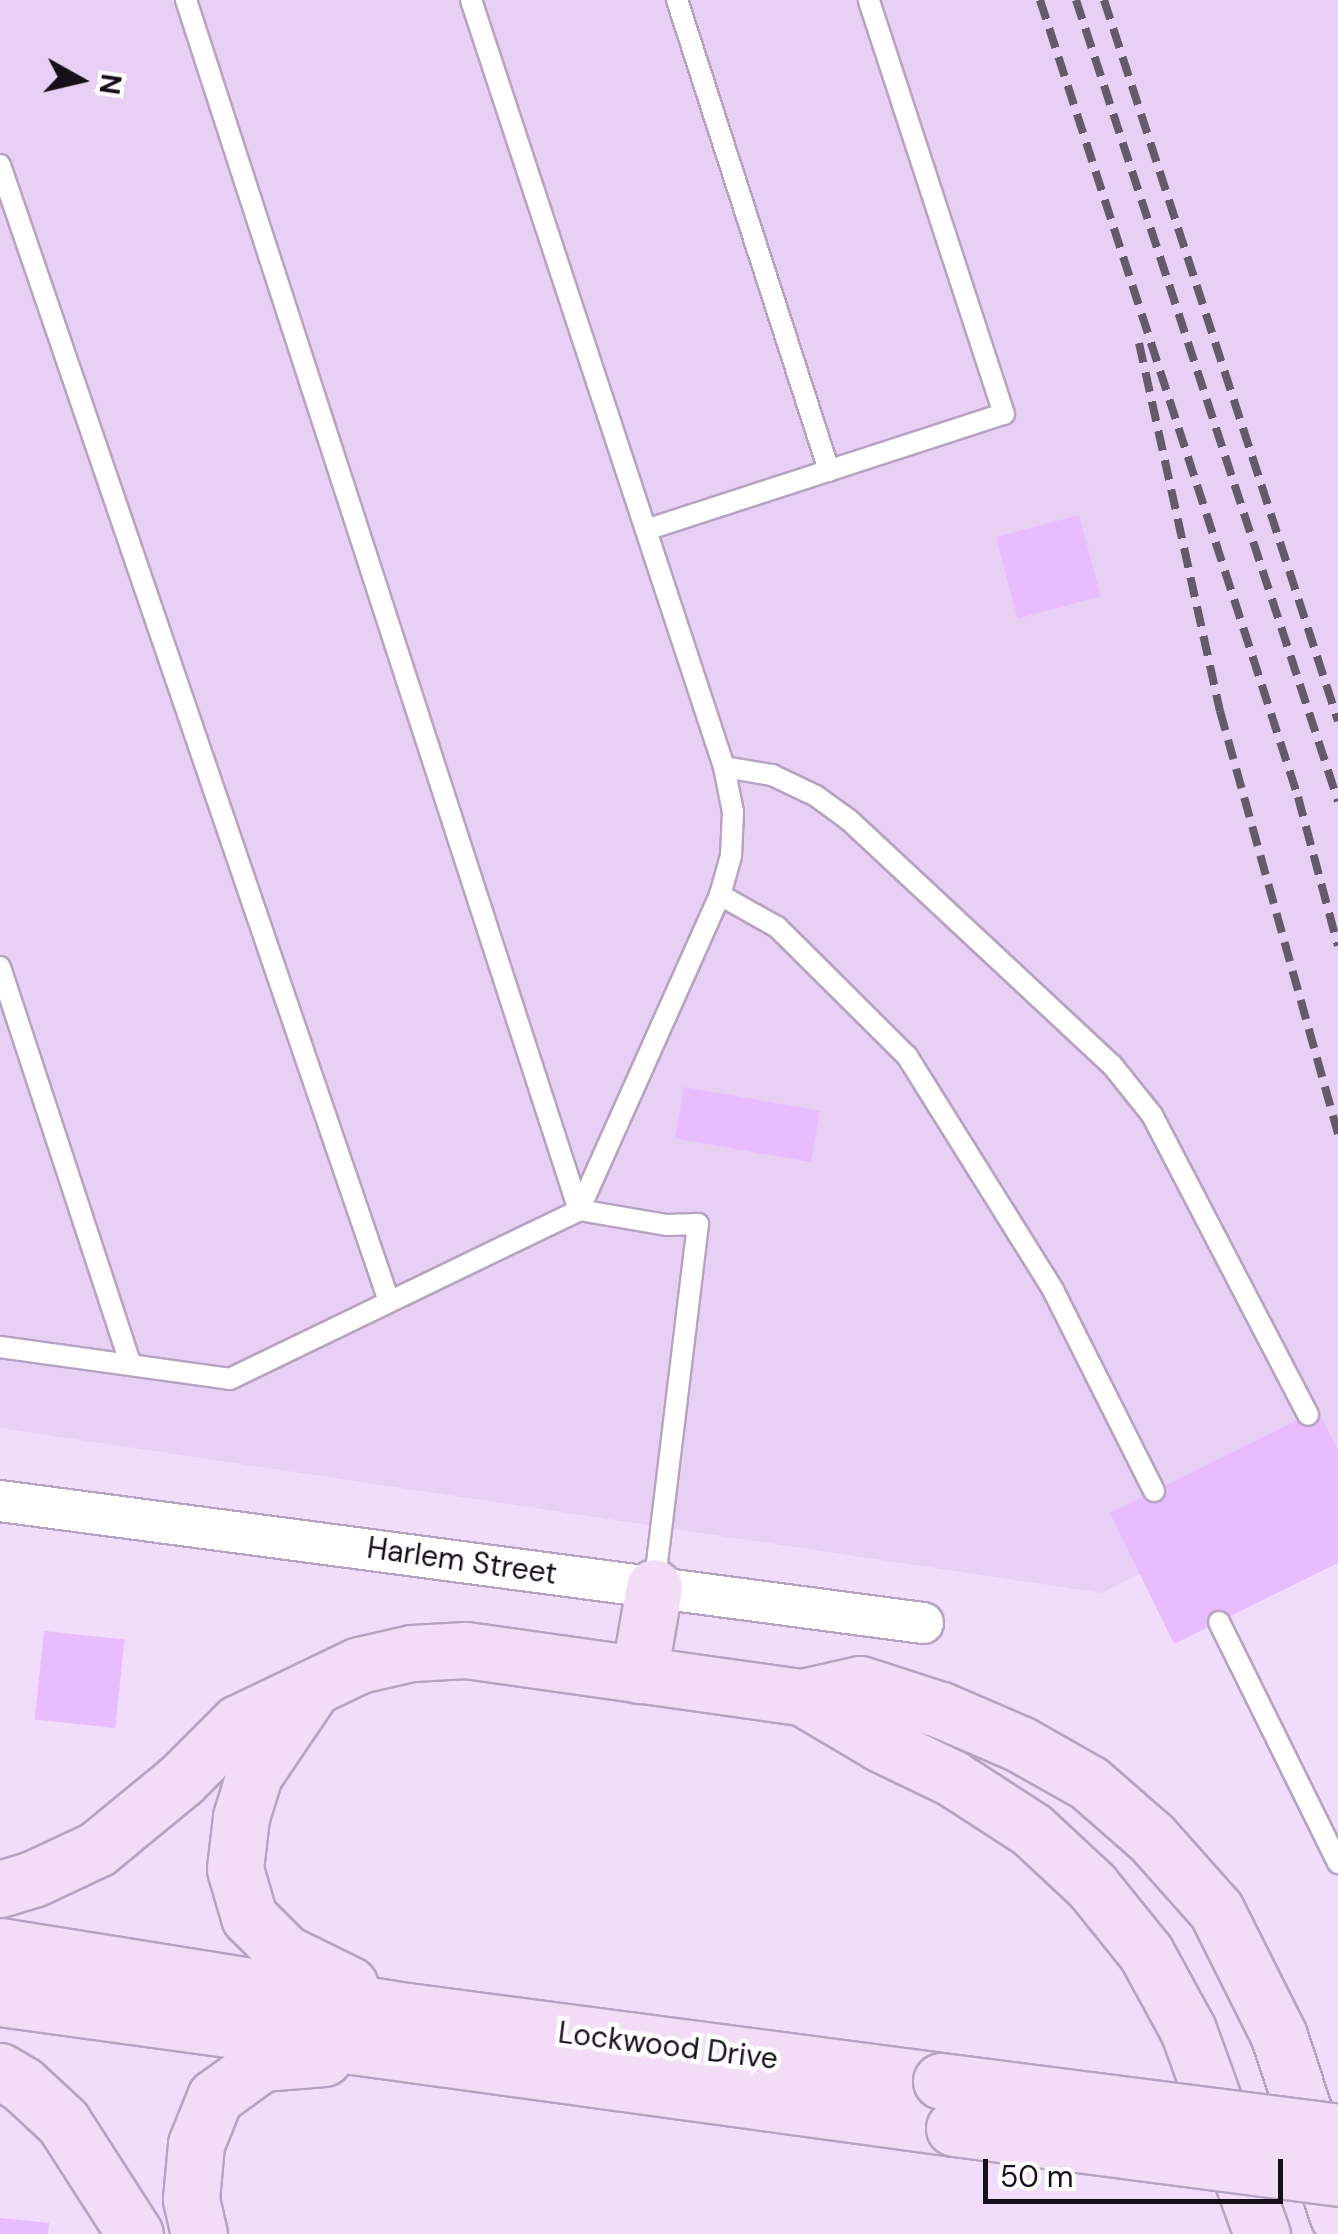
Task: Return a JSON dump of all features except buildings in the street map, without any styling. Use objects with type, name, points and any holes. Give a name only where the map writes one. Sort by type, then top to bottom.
[{"type":"main road","points":[[640,1675],[654,1587]]},
{"type":"main road","points":[[0,1888],[32,1880],[97,1849],[181,1780],[238,1723],[360,1665],[412,1654],[466,1650],[802,1697],[860,1684],[942,1710],[1020,1744],[1089,1783],[1151,1837],[1216,1910],[1280,2036],[1338,2216]]},
{"type":"main road","points":[[314,1687],[254,1775],[241,1817],[235,1869],[249,1918],[285,1954],[407,2031]]},
{"type":"main road","points":[[802,1697],[952,1778],[1016,1820],[1092,1886],[1146,1953],[1188,2030],[1262,2234]]},
{"type":"main road","name":"Lockwood Drive","points":[[0,1946],[407,2031]]},
{"type":"main road","name":"Lockwood Drive","points":[[0,1998],[407,2031],[948,2105],[1338,2178]]},
{"type":"main road","points":[[200,2234],[191,2199],[196,2144],[215,2097],[262,2063],[407,2031]]},
{"type":"main road","points":[[0,2070],[22,2084],[63,2122],[135,2234]]},
{"type":"main road","name":"Lockwood Drive","points":[[948,2105],[1338,2132]]},
{"type":"street","name":"Harlem Street","points":[[0,1500],[923,1624]]},
{"type":"lane","points":[[186,0],[580,1210]]},
{"type":"lane","points":[[471,0],[724,767],[732,812],[731,856],[720,896],[580,1210]]},
{"type":"lane","points":[[676,0],[830,471]]},
{"type":"lane","points":[[646,530],[1004,414],[870,0]]},
{"type":"lane","points":[[0,165],[389,1301]]},
{"type":"lane","points":[[724,767],[772,775],[816,796],[849,820],[1112,1065],[1152,1114],[1308,1415]]},
{"type":"lane","points":[[720,896],[777,928],[907,1056],[1053,1290],[1154,1491]]},
{"type":"lane","points":[[0,967],[131,1365]]},
{"type":"lane","points":[[0,1346],[230,1379],[580,1210],[666,1224],[698,1224],[654,1587]]},
{"type":"lane","points":[[1219,1622],[1338,1862]]},
{"type":"shaded area","points":[[0,0],[1338,0],[1338,1472],[1102,1593],[0,1428]]},
{"type":"railway","points":[[1040,0],[1298,797],[1338,946]]},
{"type":"railway","points":[[1076,0],[1338,801]]},
{"type":"railway","points":[[1104,0],[1338,721]]},
{"type":"railway","points":[[1139,343],[1220,711],[1338,1134]]}]
